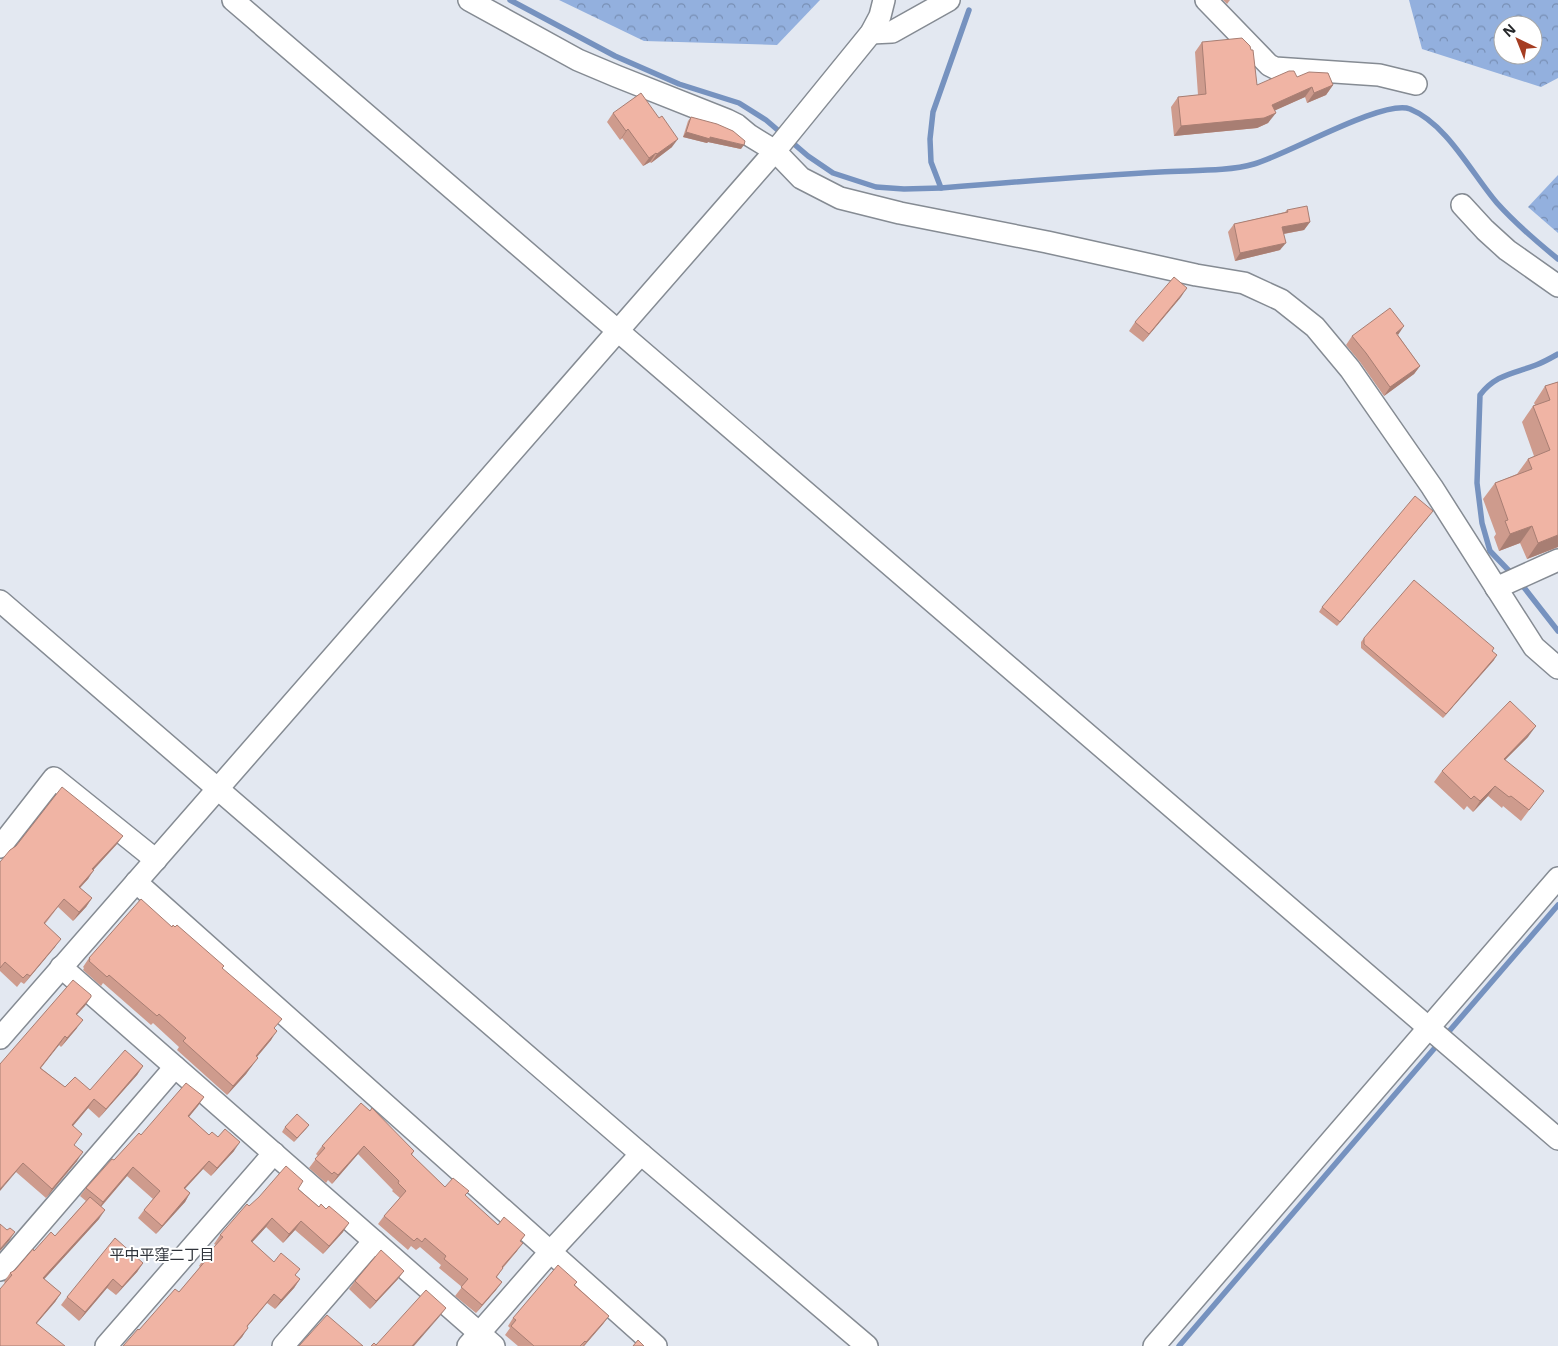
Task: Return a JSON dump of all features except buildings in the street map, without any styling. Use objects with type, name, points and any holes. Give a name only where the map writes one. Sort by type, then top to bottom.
[{"type":"street","points":[[233,0],[619,330],[1558,1140]]},
{"type":"street","points":[[469,0],[578,60],[727,120],[737,125],[749,136],[783,142]]},
{"type":"street","points":[[0,1038],[783,142],[872,33],[880,16],[884,0]]},
{"type":"street","points":[[872,33],[892,32],[950,0]]},
{"type":"street","points":[[1206,0],[1269,66],[1275,68],[1380,75],[1416,84]]},
{"type":"street","points":[[783,142],[801,178],[840,198],[900,213],[1244,283],[1281,300],[1315,327],[1350,369],[1432,487],[1534,647],[1558,668]]},
{"type":"street","points":[[1462,205],[1484,230],[1507,250],[1558,286]]},
{"type":"street","points":[[1496,588],[1558,560]]},
{"type":"street","points":[[0,601],[641,1154],[867,1346]]},
{"type":"street","points":[[0,847],[54,778],[156,860]]},
{"type":"street","points":[[1154,1346],[1433,1031],[1558,878]]},
{"type":"street","points":[[136,882],[656,1346]]},
{"type":"street","points":[[61,967],[374,1241],[480,1342],[551,1252],[641,1154]]},
{"type":"street","points":[[0,1270],[175,1067]]},
{"type":"street","points":[[106,1346],[274,1153]]},
{"type":"street","points":[[283,1346],[374,1241]]},
{"type":"green space","points":[[559,0],[820,0],[777,45],[644,41]]},
{"type":"green space","points":[[1409,0],[1558,0],[1558,78],[1541,87],[1422,49]]},
{"type":"green space","points":[[1558,175],[1558,233],[1528,207]]},
{"type":"waterway","points":[[510,0],[615,56],[679,84],[739,103],[766,120],[808,156],[833,173],[876,187],[904,189],[941,188]]},
{"type":"waterway","points":[[969,10],[933,112],[930,139],[931,162],[941,188],[1105,175],[1220,170],[1243,167],[1269,159],[1334,129],[1379,112],[1397,108],[1410,109],[1436,126],[1458,151],[1497,203],[1526,232],[1558,259]]},
{"type":"waterway","points":[[1513,575],[1490,551],[1482,523],[1477,483],[1480,395],[1499,379],[1539,364],[1558,354]]},
{"type":"waterway","points":[[1519,581],[1558,631]]},
{"type":"waterway","points":[[1445,1036],[1558,905]]},
{"type":"waterway","points":[[1179,1346],[1439,1043]]},
{"type":"district","name":"平中平窪二丁目","points":[[162,1255]]}]
